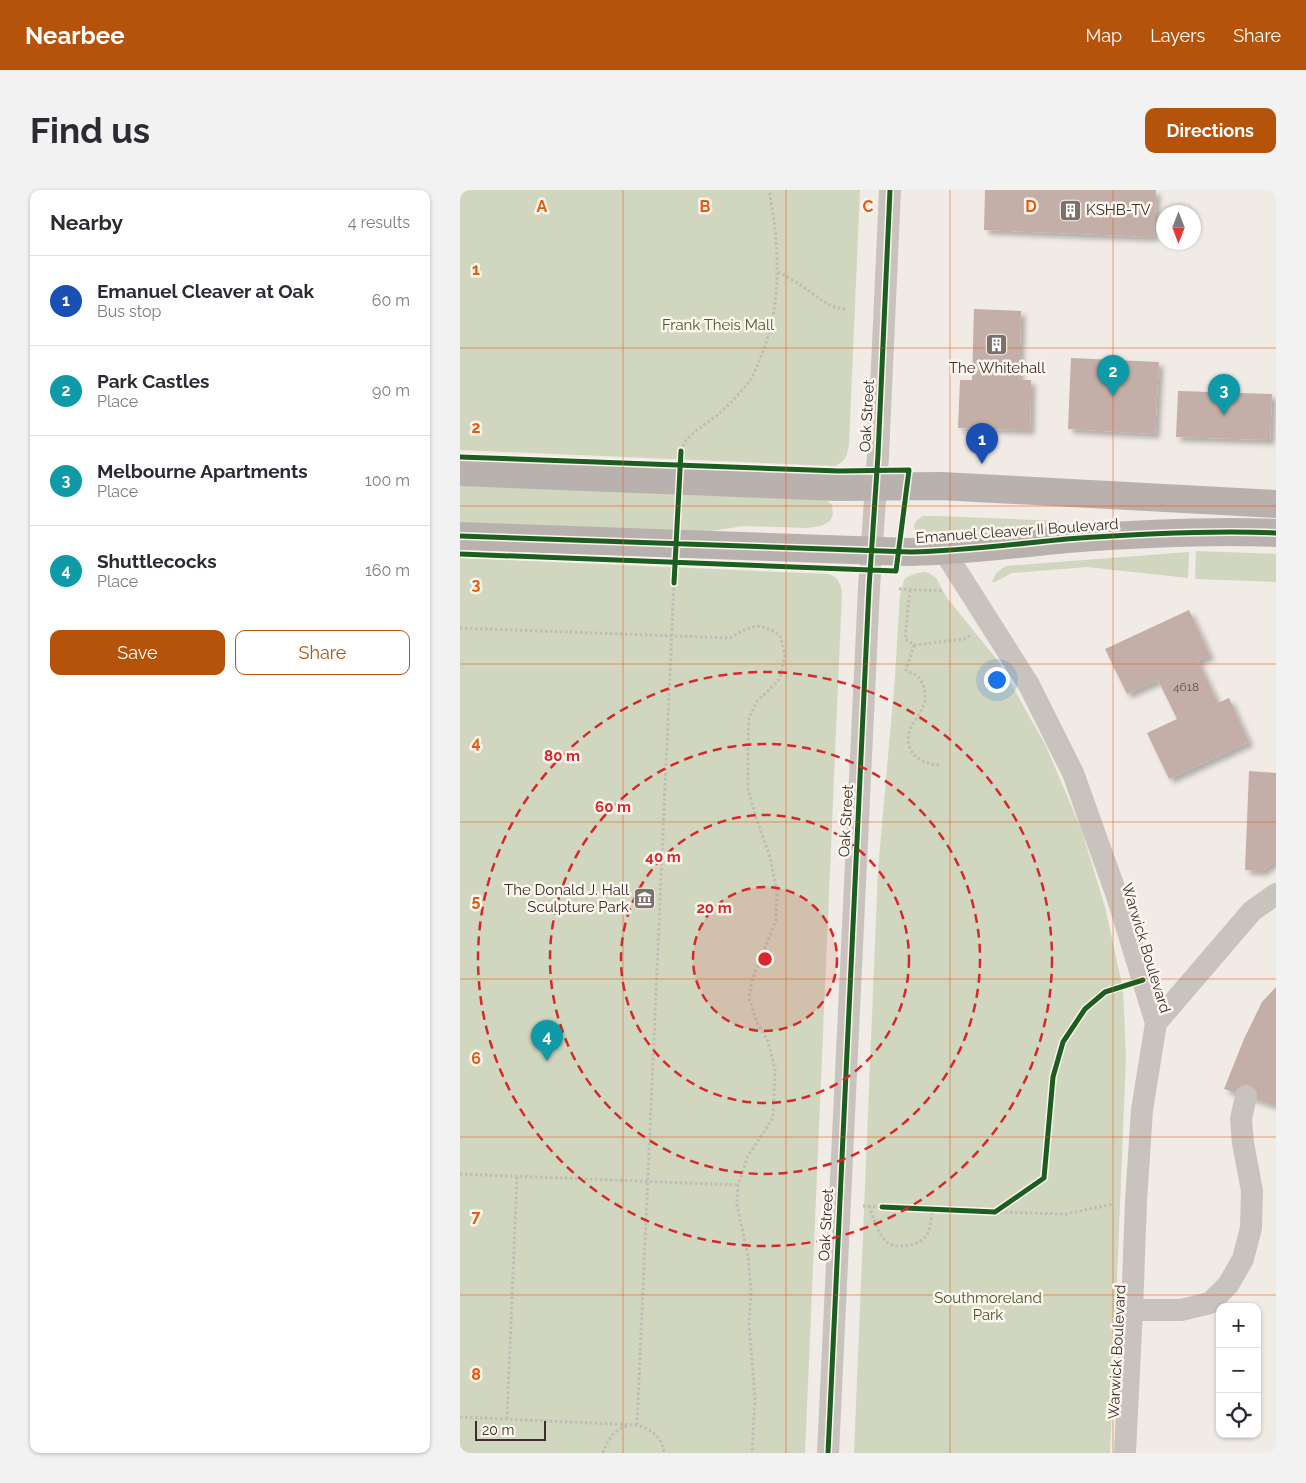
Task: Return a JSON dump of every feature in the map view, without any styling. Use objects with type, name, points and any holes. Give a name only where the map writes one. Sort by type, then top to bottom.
[{"type":"main road","name":"Emanuel Cleaver II Boulevard","points":[[460,472],[838,487],[941,486],[1276,504]]},
{"type":"main road","name":"Emanuel Cleaver II Boulevard","points":[[460,536],[872,552],[944,551],[1068,539],[1160,534],[1231,531],[1276,533]]},
{"type":"street","name":"Oak Street","points":[[828,1453],[890,190]]},
{"type":"street","name":"Warwick Boulevard","points":[[944,551],[1029,685],[1073,773],[1117,896],[1156,1023],[1142,1110],[1124,1453]]},
{"type":"street","points":[[1156,1023],[1252,911],[1276,894]]},
{"type":"street","points":[[1132,1310],[1181,1310],[1210,1303],[1228,1284],[1243,1259],[1251,1228],[1252,1191],[1243,1143],[1241,1119],[1246,1096]]},
{"type":"path","points":[[680,480],[681,451],[684,442],[724,410],[751,380],[766,346],[774,307],[778,272],[775,220],[770,190]]},
{"type":"path","points":[[778,272],[802,286],[825,304],[844,309]]},
{"type":"path","points":[[636,1425],[675,545]]},
{"type":"path","points":[[899,589],[943,591]]},
{"type":"path","points":[[910,590],[905,640],[914,645],[964,640],[990,624]]},
{"type":"path","points":[[460,628],[730,638],[756,626],[768,628],[780,635],[785,655],[780,678],[757,701],[749,718],[748,790],[756,820],[770,857],[777,891],[776,920],[752,980],[749,998],[758,1025],[768,1041],[775,1069],[773,1118],[748,1156],[738,1185],[737,1205],[748,1256],[751,1291],[749,1324],[755,1398],[752,1453]]},
{"type":"path","points":[[914,645],[906,670],[920,678],[925,691],[923,707],[910,730],[910,749],[922,762],[928,765],[939,765]]},
{"type":"path","points":[[460,1174],[738,1185]]},
{"type":"path","points":[[507,1419],[517,1176]]},
{"type":"path","points":[[987,1211],[1066,1214],[1120,1202],[1136,1201]]},
{"type":"path","points":[[862,1206],[891,1207]]},
{"type":"path","points":[[869,1206],[877,1226],[887,1242],[898,1246],[919,1242],[927,1235],[933,1210]]},
{"type":"path","points":[[995,1212],[1004,1206]]},
{"type":"path","points":[[925,1210],[942,1210]]},
{"type":"path","points":[[460,1417],[636,1425],[649,1429],[657,1436],[664,1448],[664,1453]]},
{"type":"path","points":[[603,1453],[606,1442],[615,1432],[625,1426],[636,1425]]},
{"type":"green space","name":"Frank Theis Mall","points":[[460,190],[860,190],[849,445],[845,458],[835,466],[460,450]]},
{"type":"green space","points":[[460,484],[826,500],[832,505],[833,514],[830,521],[821,526],[806,528],[744,526],[690,534],[460,525]]},
{"type":"green space","points":[[924,516],[1059,521],[1058,526],[927,536],[918,534],[914,528],[916,521]]},
{"type":"green space","points":[[1196,551],[1276,554],[1276,582],[1195,579]]},
{"type":"green space","points":[[1189,552],[1188,578],[1087,567],[1012,573],[992,582],[996,573],[1006,566]]},
{"type":"green space","name":"The Donald J. Hall Sculpture Park","points":[[460,558],[828,574],[838,581],[840,586],[842,592],[805,1453],[460,1453]]},
{"type":"green space","name":"Southmoreland Park","points":[[924,572],[936,578],[947,598],[999,662],[1046,746],[1082,831],[1105,907],[1123,989],[1126,1056],[1110,1453],[854,1453],[878,870],[895,677],[900,595],[904,580],[907,577]]},
{"type":"building","name":"KSHB-TV","points":[[985,190],[1156,190],[1154,237],[984,230]]},
{"type":"building","name":"The Whitehall","points":[[974,309],[1021,311],[1019,380],[1031,380],[1030,430],[958,428],[960,380],[972,380]]},
{"type":"building","points":[[1071,358],[1159,362],[1155,434],[1068,429]]},
{"type":"building","points":[[1178,391],[1272,394],[1270,440],[1176,437]]},
{"type":"building","points":[[1189,610],[1210,655],[1198,661],[1218,703],[1229,698],[1249,742],[1169,779],[1147,733],[1177,719],[1158,680],[1127,694],[1105,649]]},
{"type":"building","points":[[1249,771],[1276,773],[1276,860],[1263,871],[1245,870]]},
{"type":"building","points":[[1276,987],[1276,1106],[1224,1089],[1244,1039],[1262,1002]]},
{"type":"cycle path","points":[[828,1453],[890,190]]},
{"type":"cycle path","points":[[674,583],[681,451]]},
{"type":"cycle path","points":[[460,457],[839,471],[909,470],[896,571],[460,554]]},
{"type":"cycle path","points":[[460,536],[911,552],[970,549],[1067,539],[1145,534],[1197,532],[1276,533]]},
{"type":"cycle path","points":[[882,1207],[995,1212],[1044,1178],[1053,1077],[1063,1042],[1085,1009],[1105,992],[1143,980]]},
{"type":"place","name":"KSHB-TV","points":[[1070,210]]},
{"type":"place","name":"The Whitehall","points":[[997,345]]},
{"type":"place","name":"Park Castles","points":[[1113,396]]},
{"type":"place","name":"Melbourne Apartments","points":[[1224,415]]},
{"type":"place","name":"Emanuel Cleaver at Oak","points":[[982,464]]},
{"type":"place","name":"The Donald J. Hall Sculpture Park","points":[[645,899]]},
{"type":"place","name":"Shuttlecocks","points":[[547,1061]]}]
